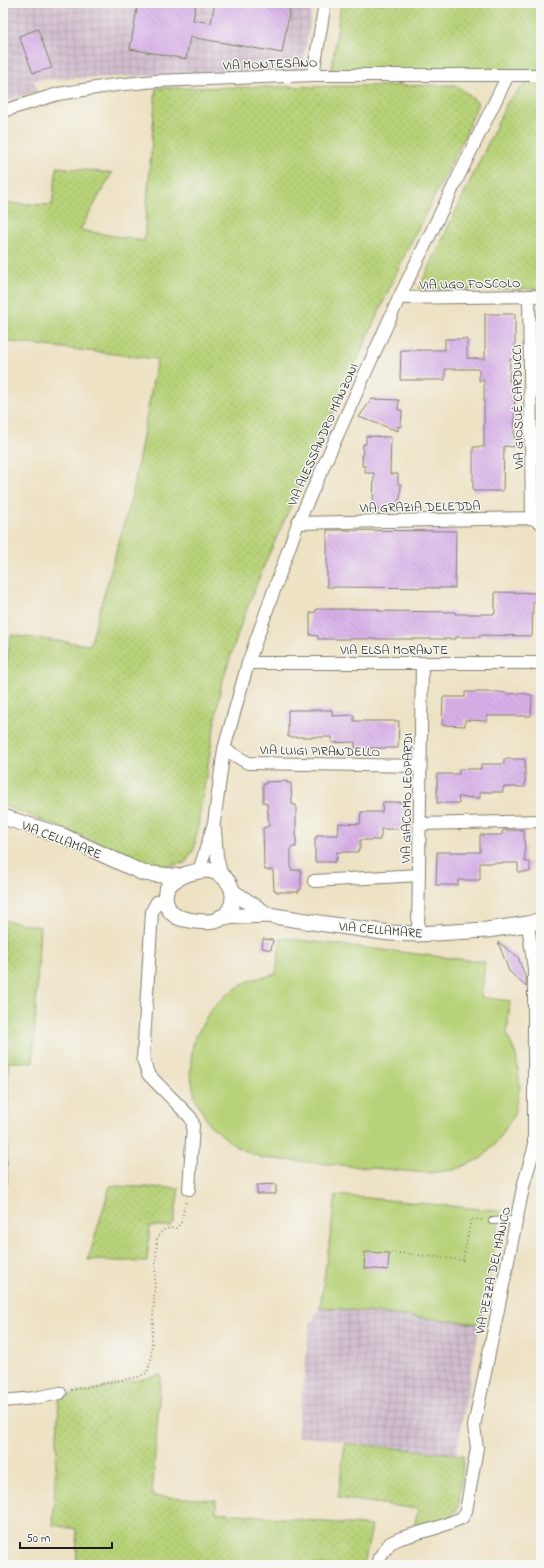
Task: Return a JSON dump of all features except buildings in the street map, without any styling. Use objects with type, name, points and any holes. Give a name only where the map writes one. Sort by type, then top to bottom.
[{"type":"street","points":[[312,75],[325,3]]},
{"type":"street","name":"VIA MONTESANO","points":[[3,111],[58,94],[115,85],[156,81],[312,75],[541,75]]},
{"type":"street","name":"VIA ALESSANDRO MANZONI","points":[[200,871],[214,823],[224,749],[248,663],[298,523],[399,298],[508,75]]},
{"type":"street","name":"VIA UGO FOSCOLO","points":[[399,298],[535,296]]},
{"type":"street","name":"VIA GIOSUÈ CARDUCCI","points":[[535,296],[537,520]]},
{"type":"street","name":"VIA GRAZIA DELEDDA","points":[[298,523],[537,520]]},
{"type":"street","name":"VIA ELSA MORANTE","points":[[248,663],[541,663]]},
{"type":"street","name":"VIA GIACOMO LEOPARDI","points":[[418,934],[422,663]]},
{"type":"street","name":"VIA LUIGI PIRANDELLO","points":[[224,749],[248,763],[420,766]]},
{"type":"street","name":"VIA CELLAMARE","points":[[3,817],[63,836],[143,873],[181,877]]},
{"type":"street","points":[[419,824],[541,821]]},
{"type":"street","name":"VIA ALESSANDRO MANZONI","points":[[214,823],[217,857],[221,874]]},
{"type":"street","name":"VIA CELLAMARE","points":[[268,915],[233,892],[227,878],[221,874],[207,870],[181,877],[170,884],[165,898],[167,907],[175,916],[186,920],[208,922],[222,917],[268,915],[390,933],[418,934],[487,930],[535,922]]},
{"type":"street","name":"VIA CELLAMARE","points":[[143,873],[165,898]]},
{"type":"street","points":[[314,881],[419,875]]},
{"type":"street","points":[[222,917],[231,906],[233,892]]},
{"type":"street","points":[[165,898],[158,902],[152,911],[143,1059],[148,1074],[191,1118],[193,1124],[189,1189]]},
{"type":"street","points":[[151,928],[156,920],[170,912]]},
{"type":"street","name":"VIA PEZZA DEL MANICO","points":[[377,1565],[379,1558],[390,1543],[462,1518],[466,1511],[477,1448],[474,1426],[516,1220],[524,1183],[534,1148],[535,922]]},
{"type":"street","points":[[3,1401],[34,1398],[60,1392]]},
{"type":"lane","points":[[492,1221],[516,1220]]},
{"type":"path","points":[[60,1392],[138,1377],[147,1373],[151,1360],[157,1239],[160,1232],[165,1228],[176,1228],[182,1223],[189,1189]]},
{"type":"path","points":[[391,1252],[463,1260],[471,1219],[492,1221]]},
{"type":"shaded area","points":[[3,3],[313,3],[302,69],[34,80],[37,92],[3,101]]},
{"type":"shaded area","points":[[320,1307],[480,1324],[456,1454],[297,1436],[310,1324]]},
{"type":"green space","points":[[341,3],[541,3],[541,289],[419,289],[508,101],[531,78],[331,73]]},
{"type":"green space","points":[[457,85],[478,103],[464,138],[406,252],[265,563],[240,627],[221,686],[194,849],[185,863],[158,867],[3,805],[3,688],[11,635],[90,645],[133,491],[157,359],[3,341],[3,203],[52,205],[57,167],[112,173],[80,230],[144,241],[156,88]]},
{"type":"green space","points":[[3,920],[40,927],[33,1062],[8,1062],[7,1184],[3,1185]]},
{"type":"green space","points":[[281,938],[485,962],[481,997],[510,1001],[507,1034],[516,1055],[520,1087],[513,1117],[499,1139],[482,1158],[454,1170],[427,1173],[262,1158],[235,1146],[209,1124],[195,1098],[190,1072],[193,1042],[209,1012],[228,993],[251,980],[276,974]]},
{"type":"green space","points":[[110,1186],[179,1188],[174,1221],[170,1226],[150,1226],[147,1262],[88,1260]]},
{"type":"green space","points":[[336,1195],[501,1211],[480,1324],[320,1307]]},
{"type":"green space","points":[[161,1375],[152,1496],[216,1500],[216,1512],[372,1526],[364,1565],[77,1565],[76,1529],[53,1525],[59,1397]]},
{"type":"green space","points":[[345,1443],[464,1455],[458,1508],[449,1519],[413,1531],[418,1509],[338,1498]]}]
